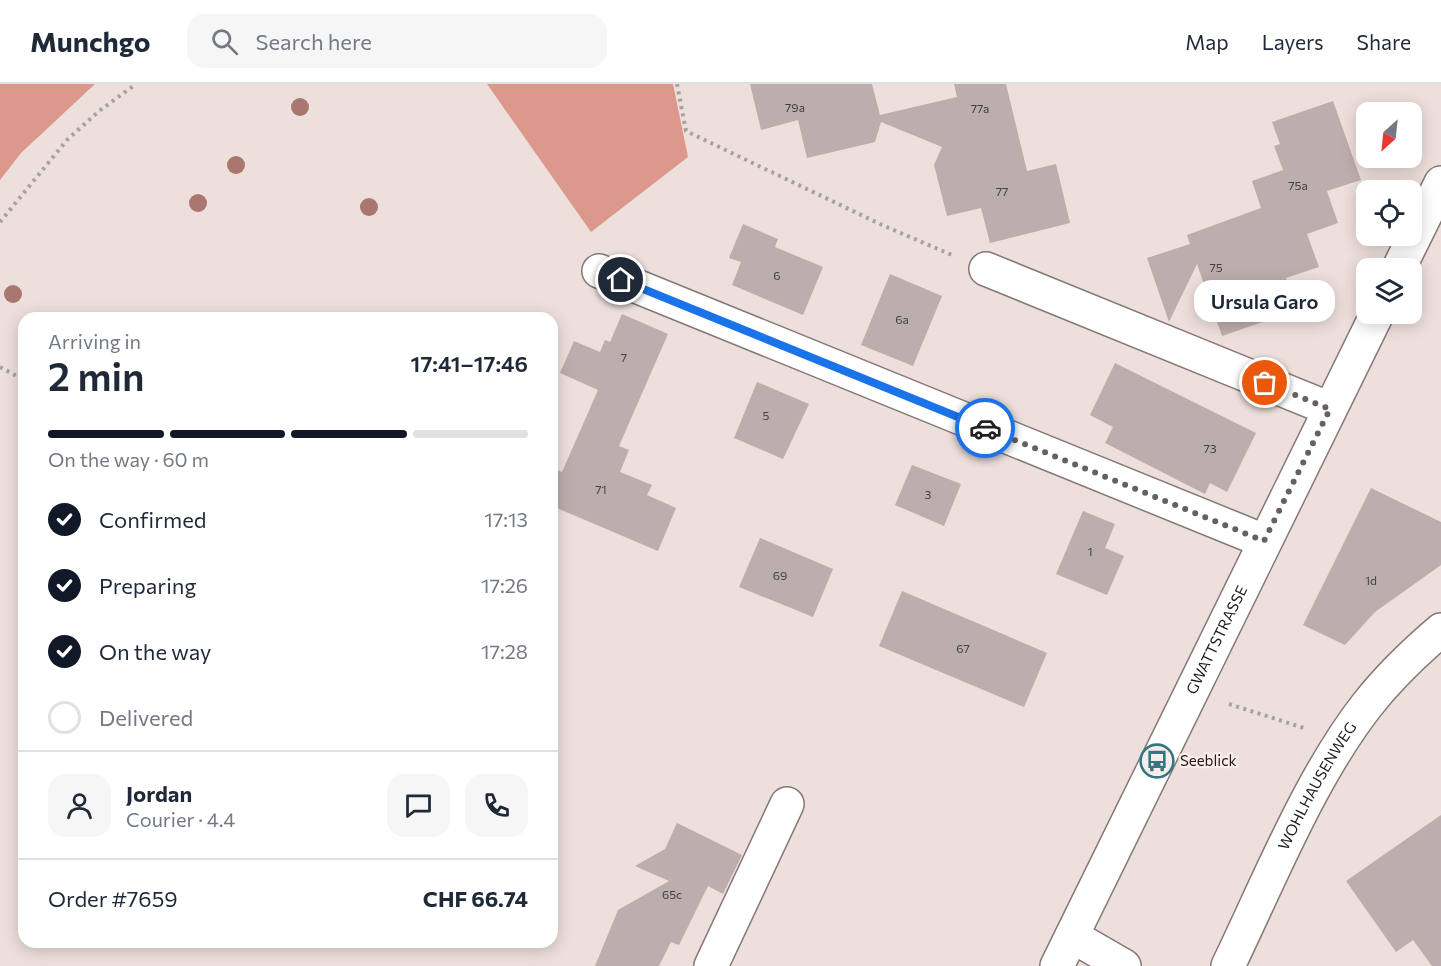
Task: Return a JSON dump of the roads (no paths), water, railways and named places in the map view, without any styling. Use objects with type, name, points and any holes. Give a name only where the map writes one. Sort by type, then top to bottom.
[{"type":"street","points":[[1404,258],[1441,183]]},
{"type":"street","points":[[986,269],[1330,409]]},
{"type":"street","points":[[599,271],[1264,541]]},
{"type":"street","name":"GWATTSTRASSE","points":[[1057,966],[1372,324]]},
{"type":"street","name":"WOHLHAUSENWEG","points":[[1228,966],[1321,776],[1342,741],[1386,683],[1441,630]]},
{"type":"street","points":[[711,966],[787,804]]},
{"type":"street","points":[[1072,936],[1124,966]]},
{"type":"place","name":"Ursula Garo","points":[[1265,383]]},
{"type":"place","name":"Seeblick","points":[[1157,761]]}]
